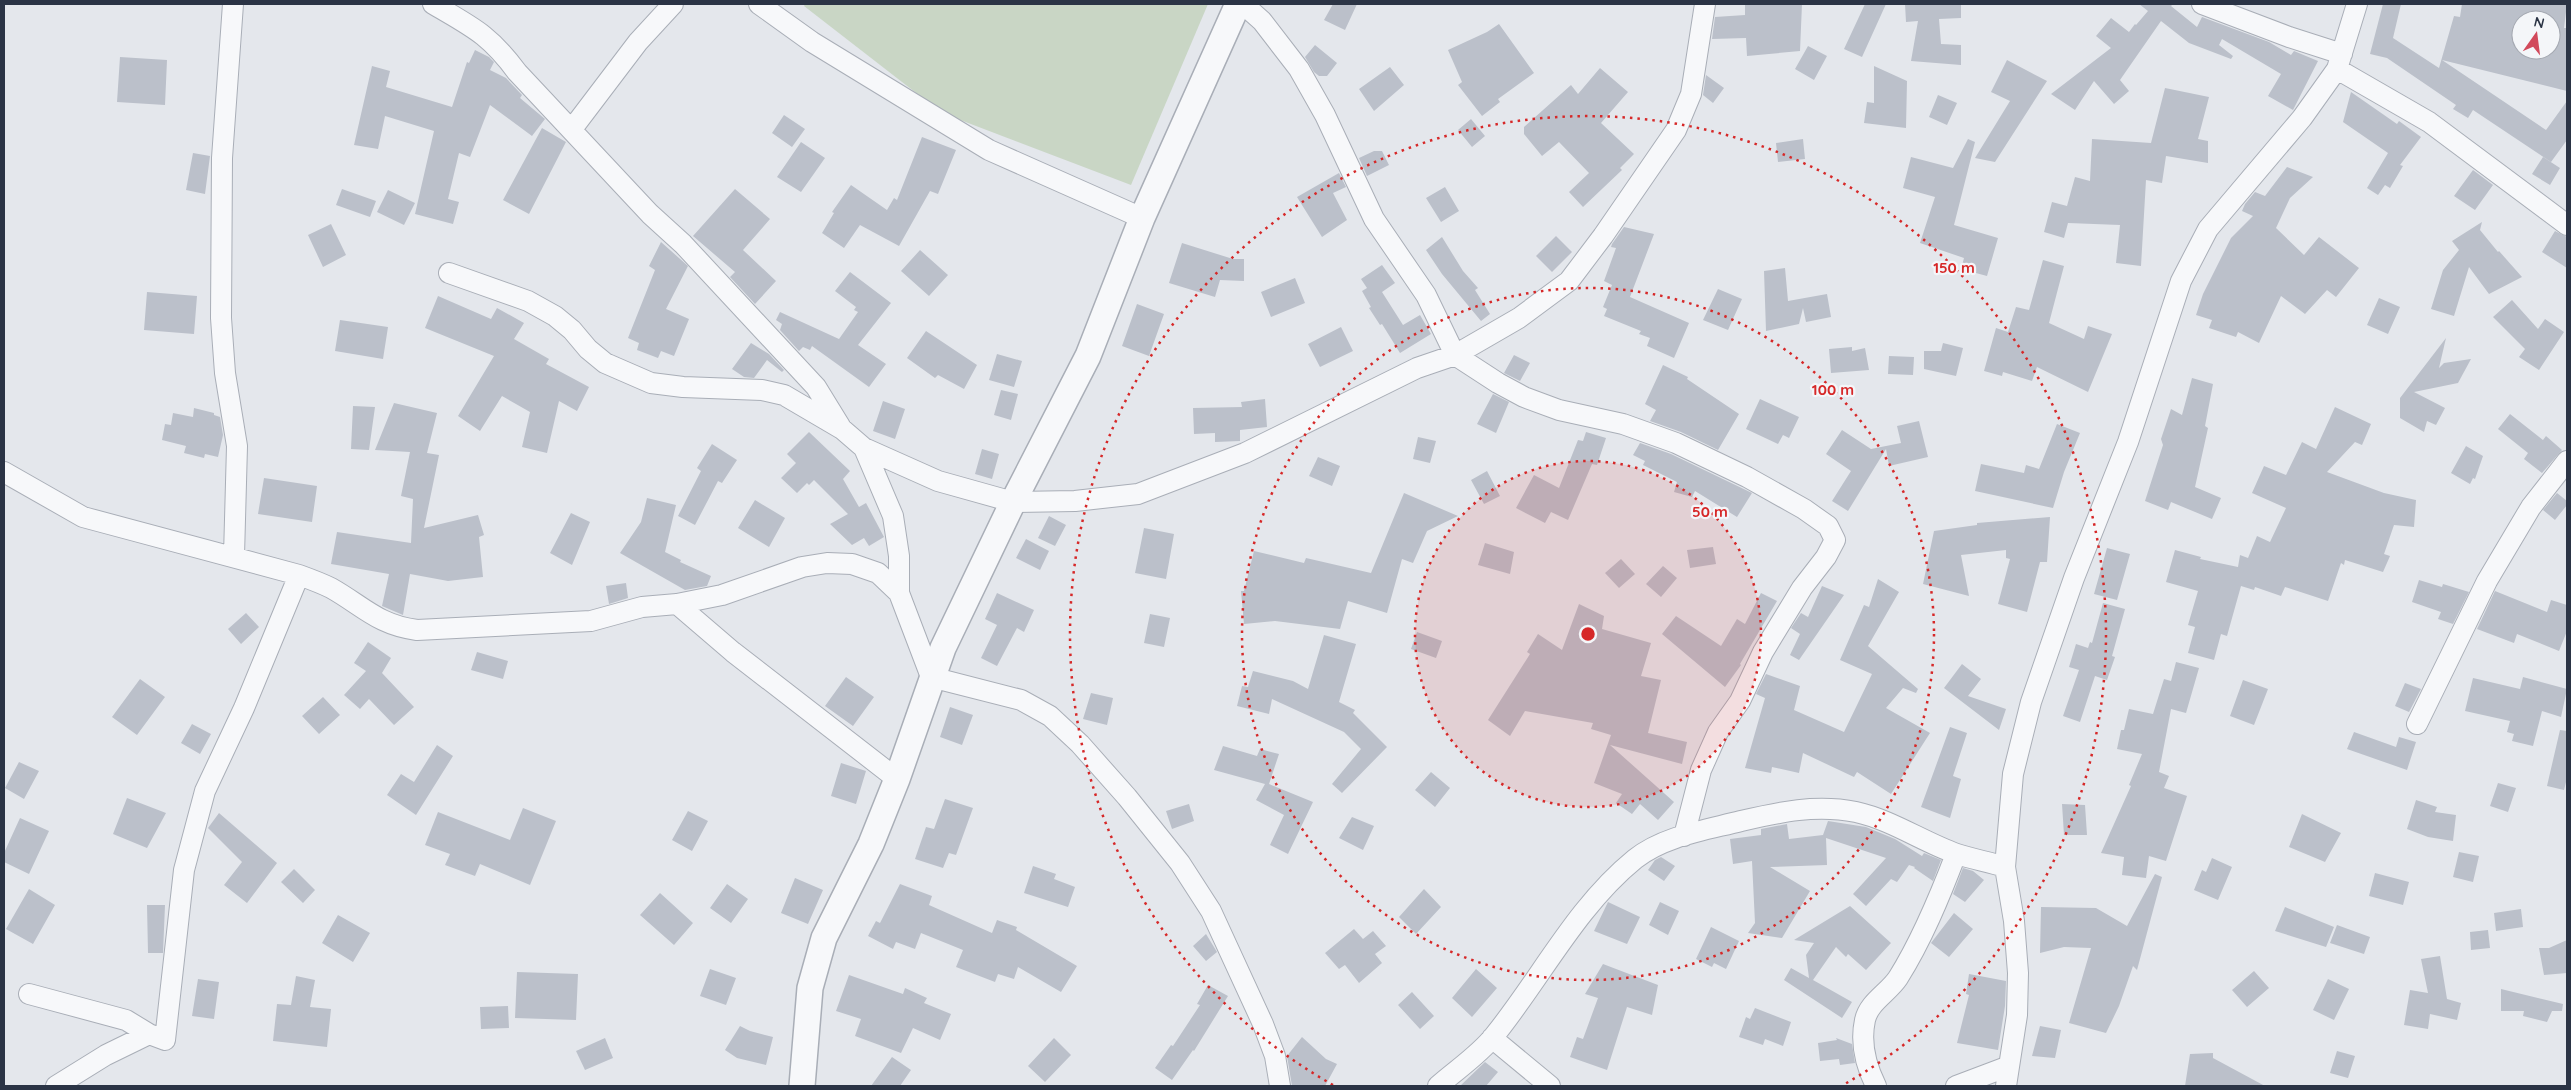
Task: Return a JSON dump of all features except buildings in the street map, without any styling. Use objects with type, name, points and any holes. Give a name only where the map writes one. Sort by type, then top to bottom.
[{"type":"street","points":[[233,4],[222,158],[221,318],[225,372],[237,446],[234,556]]},
{"type":"street","points":[[433,4],[485,34],[650,214],[683,244],[816,387],[842,429]]},
{"type":"street","points":[[572,129],[638,42],[673,4]]},
{"type":"street","points":[[759,4],[812,42],[989,150],[1142,218]]},
{"type":"street","points":[[802,1086],[810,988],[816,960],[832,919],[871,844],[897,779],[931,677],[943,648],[1013,502],[1088,356],[1142,218],[1238,4]]},
{"type":"street","points":[[1243,4],[1262,21],[1299,69],[1325,115],[1374,219],[1426,295],[1455,355],[1498,383],[1559,410],[1632,427],[1676,443],[1747,477],[1804,509],[1828,526],[1835,540],[1826,557],[1802,588],[1763,652],[1740,701],[1718,732],[1702,770],[1684,836]]},
{"type":"street","points":[[449,273],[528,301],[567,325],[604,363],[642,379],[683,387],[762,390],[784,395],[842,429],[864,448],[938,481],[1013,502],[1074,501],[1138,494],[1245,453],[1417,368],[1455,355],[1519,318],[1569,281],[1604,236],[1676,130],[1691,94],[1705,4]]},
{"type":"street","points":[[2202,4],[2289,38],[2339,61],[2429,122],[2567,225]]},
{"type":"street","points":[[2006,1086],[2017,1015],[2018,973],[2014,921],[2004,867],[2013,774],[2031,702],[2074,578],[2128,442],[2181,281],[2208,229],[2302,118],[2339,61],[2357,4]]},
{"type":"street","points":[[864,448],[893,516],[899,556],[899,593],[931,677]]},
{"type":"street","points":[[2418,724],[2487,581],[2531,507],[2567,461]]},
{"type":"street","points":[[4,472],[84,517],[299,574],[332,588],[364,611],[397,628],[417,630],[558,625],[591,621],[642,607],[677,604],[722,595],[802,567],[827,563],[852,564],[878,573],[899,593]]},
{"type":"street","points":[[29,994],[126,1020],[149,1034],[165,1040],[184,870],[205,792],[244,708],[299,574]]},
{"type":"street","points":[[677,604],[733,652],[897,779]]},
{"type":"street","points":[[931,677],[1021,700],[1050,716],[1080,744],[1127,797],[1180,863],[1210,910],[1263,1024],[1275,1056],[1280,1086]]},
{"type":"street","points":[[1438,1086],[1492,1038],[1518,1006],[1570,929],[1606,887],[1636,859],[1684,836],[1783,811],[1822,807],[1858,812],[1956,854],[2004,867]]},
{"type":"street","points":[[1876,1086],[1869,1072],[1864,1052],[1865,1018],[1871,1007],[1897,979],[1935,908],[1956,854]]},
{"type":"street","points":[[56,1086],[106,1055],[149,1034]]},
{"type":"street","points":[[1492,1038],[1550,1086]]},
{"type":"street","points":[[1956,1086],[2009,1066]]},
{"type":"green space","points":[[805,4],[1208,4],[1131,185],[942,113],[804,6]]}]
